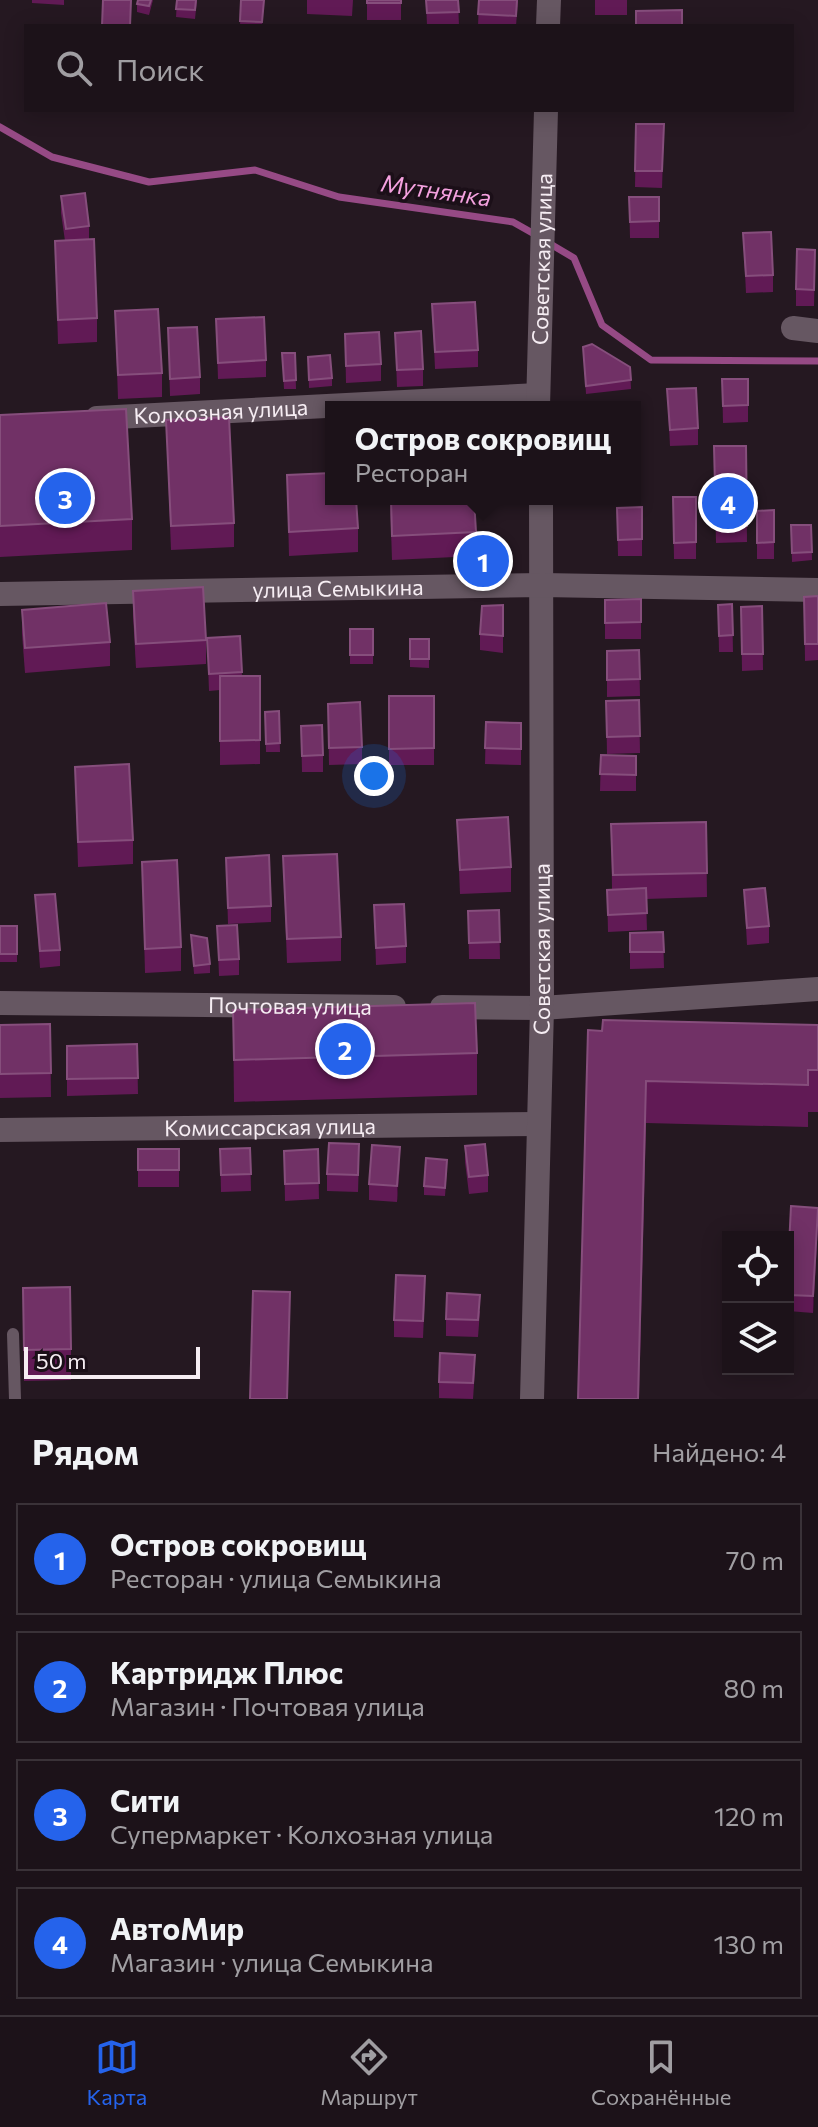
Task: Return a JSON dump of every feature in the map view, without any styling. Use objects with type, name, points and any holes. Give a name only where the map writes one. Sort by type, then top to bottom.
[{"type":"street","points":[[548,24],[549,0]]},
{"type":"street","name":"Советская улица","points":[[538,401],[546,112]]},
{"type":"street","points":[[793,328],[818,331]]},
{"type":"street","name":"Колхозная улица","points":[[77,419],[325,409]]},
{"type":"street","name":"Советская улица","points":[[532,1399],[542,1008],[541,505]]},
{"type":"street","name":"улица Семыкина","points":[[0,594],[543,585],[818,590]]},
{"type":"street","name":"Почтовая улица","points":[[0,1003],[542,1008],[818,989]]},
{"type":"street","name":"Комиссарская улица","points":[[0,1130],[539,1124]]},
{"type":"lane","points":[[13,1334],[15,1399]]},
{"type":"building","points":[[103,0],[131,0],[130,24],[102,24]]},
{"type":"building","points":[[138,0],[151,0],[149,6],[137,4]]},
{"type":"building","points":[[177,0],[196,0],[195,10],[176,9]]},
{"type":"building","points":[[241,0],[264,0],[262,22],[240,21]]},
{"type":"building","points":[[367,0],[401,0],[401,3],[367,3]]},
{"type":"building","points":[[426,0],[458,0],[459,12],[427,13]]},
{"type":"building","points":[[479,0],[517,0],[516,16],[478,14]]},
{"type":"building","points":[[682,10],[682,24],[636,24],[636,11]]},
{"type":"building","points":[[636,124],[664,124],[662,171],[635,171]]},
{"type":"building","points":[[85,193],[89,226],[66,229],[61,196]]},
{"type":"building","points":[[629,197],[659,197],[659,221],[630,222]]},
{"type":"building","points":[[771,232],[773,275],[746,276],[743,233]]},
{"type":"building","points":[[94,239],[97,318],[58,320],[55,241]]},
{"type":"building","points":[[797,249],[815,250],[814,290],[796,289]]},
{"type":"building","points":[[475,302],[478,350],[435,352],[432,304]]},
{"type":"building","points":[[158,309],[162,373],[118,375],[115,311]]},
{"type":"building","points":[[264,317],[266,360],[218,363],[216,319]]},
{"type":"building","points":[[197,327],[200,377],[170,379],[168,328]]},
{"type":"building","points":[[421,331],[423,369],[397,370],[395,333]]},
{"type":"building","points":[[379,332],[381,364],[346,366],[345,334]]},
{"type":"building","points":[[592,344],[630,367],[631,380],[586,386],[583,347]]},
{"type":"building","points":[[282,353],[295,353],[296,380],[284,381]]},
{"type":"building","points":[[330,355],[332,378],[309,380],[308,357]]},
{"type":"building","points":[[722,379],[748,379],[748,405],[723,406]]},
{"type":"building","points":[[696,388],[698,428],[670,430],[667,389]]},
{"type":"building","points":[[126,409],[132,519],[0,526],[0,415]]},
{"type":"building","points":[[229,417],[234,523],[171,526],[166,420]]},
{"type":"building","points":[[714,446],[746,446],[747,526],[716,526]]},
{"type":"building","points":[[325,473],[325,505],[356,505],[358,528],[289,532],[287,475]]},
{"type":"building","points":[[673,497],[696,497],[696,542],[674,543]]},
{"type":"building","points":[[391,505],[474,505],[476,532],[392,536]]},
{"type":"building","points":[[642,507],[642,539],[618,540],[617,508]]},
{"type":"building","points":[[774,510],[774,542],[757,543],[757,511]]},
{"type":"building","points":[[791,525],[811,525],[812,552],[792,553]]},
{"type":"building","points":[[203,587],[206,640],[136,644],[133,591]]},
{"type":"building","points":[[818,596],[818,644],[805,644],[804,597]]},
{"type":"building","points":[[641,599],[641,622],[605,623],[605,600]]},
{"type":"building","points":[[106,603],[110,642],[25,648],[22,610]]},
{"type":"building","points":[[732,604],[733,635],[719,636],[718,605]]},
{"type":"building","points":[[503,605],[503,636],[480,634],[482,606]]},
{"type":"building","points":[[762,606],[763,654],[742,654],[741,607]]},
{"type":"building","points":[[350,629],[373,629],[373,655],[350,655]]},
{"type":"building","points":[[240,636],[242,672],[209,674],[207,638]]},
{"type":"building","points":[[410,639],[429,639],[429,659],[410,659]]},
{"type":"building","points":[[639,650],[640,679],[607,680],[607,651]]},
{"type":"building","points":[[220,676],[260,676],[260,740],[220,741]]},
{"type":"building","points":[[389,696],[434,696],[434,748],[389,749]]},
{"type":"building","points":[[639,700],[640,736],[607,737],[606,701]]},
{"type":"building","points":[[360,702],[362,747],[329,748],[328,704]]},
{"type":"building","points":[[279,711],[280,743],[266,744],[265,712]]},
{"type":"building","points":[[486,722],[521,723],[521,749],[485,748]]},
{"type":"building","points":[[322,725],[323,755],[302,756],[301,726]]},
{"type":"building","points":[[601,755],[636,756],[636,775],[600,774]]},
{"type":"building","points":[[129,764],[133,840],[78,842],[75,767]]},
{"type":"building","points":[[508,817],[511,867],[460,870],[457,820]]},
{"type":"building","points":[[706,822],[707,873],[613,875],[611,824]]},
{"type":"building","points":[[337,854],[341,937],[287,939],[283,856]]},
{"type":"building","points":[[269,855],[271,906],[228,908],[226,858]]},
{"type":"building","points":[[177,860],[181,947],[145,949],[142,862]]},
{"type":"building","points":[[646,888],[647,913],[608,915],[607,890]]},
{"type":"building","points":[[765,888],[769,926],[747,928],[744,890]]},
{"type":"building","points":[[55,894],[60,950],[40,951],[35,895]]},
{"type":"building","points":[[404,904],[406,946],[376,948],[374,905]]},
{"type":"building","points":[[499,910],[500,942],[469,943],[468,911]]},
{"type":"building","points":[[237,925],[239,959],[219,960],[217,926]]},
{"type":"building","points":[[0,926],[17,926],[17,954],[0,954]]},
{"type":"building","points":[[663,932],[664,952],[630,952],[630,933]]},
{"type":"building","points":[[191,935],[207,938],[210,964],[194,966]]},
{"type":"building","points":[[475,1003],[477,1053],[234,1060],[233,1010]]},
{"type":"building","points":[[603,1020],[818,1025],[818,1070],[808,1070],[808,1085],[646,1081],[638,1399],[578,1399],[588,1030],[602,1031]]},
{"type":"building","points":[[50,1024],[51,1073],[0,1074],[0,1025]]},
{"type":"building","points":[[137,1044],[138,1078],[67,1079],[67,1046]]},
{"type":"building","points":[[329,1143],[359,1144],[358,1175],[327,1174]]},
{"type":"building","points":[[485,1144],[488,1175],[469,1177],[465,1146]]},
{"type":"building","points":[[372,1145],[400,1147],[397,1186],[369,1184]]},
{"type":"building","points":[[250,1148],[251,1174],[221,1175],[220,1149]]},
{"type":"building","points":[[138,1149],[179,1149],[179,1170],[138,1170]]},
{"type":"building","points":[[318,1149],[319,1183],[285,1184],[284,1151]]},
{"type":"building","points":[[426,1158],[447,1160],[445,1188],[424,1186]]},
{"type":"building","points":[[791,1206],[818,1208],[813,1296],[794,1295],[794,1231],[790,1231]]},
{"type":"building","points":[[396,1275],[425,1276],[423,1321],[394,1320]]},
{"type":"building","points":[[70,1287],[71,1349],[24,1350],[23,1288]]},
{"type":"building","points":[[253,1291],[290,1292],[287,1399],[250,1399]]},
{"type":"building","points":[[447,1293],[480,1295],[478,1320],[446,1319]]},
{"type":"building","points":[[440,1353],[475,1355],[473,1383],[439,1382]]},
{"type":"waterway","name":"Мутнянка","points":[[0,127],[52,157],[149,182],[255,170],[339,197],[513,222],[536,235]]},
{"type":"waterway","name":"Мутнянка","points":[[547,242],[574,258],[602,325],[651,360],[818,361]]},
{"type":"place","name":"Сити","points":[[65,498]]},
{"type":"place","name":"АвтоМир","points":[[728,503]]},
{"type":"place","name":"Остров сокровищ","points":[[483,561]]},
{"type":"place","name":"Картридж Плюс","points":[[345,1049]]}]
